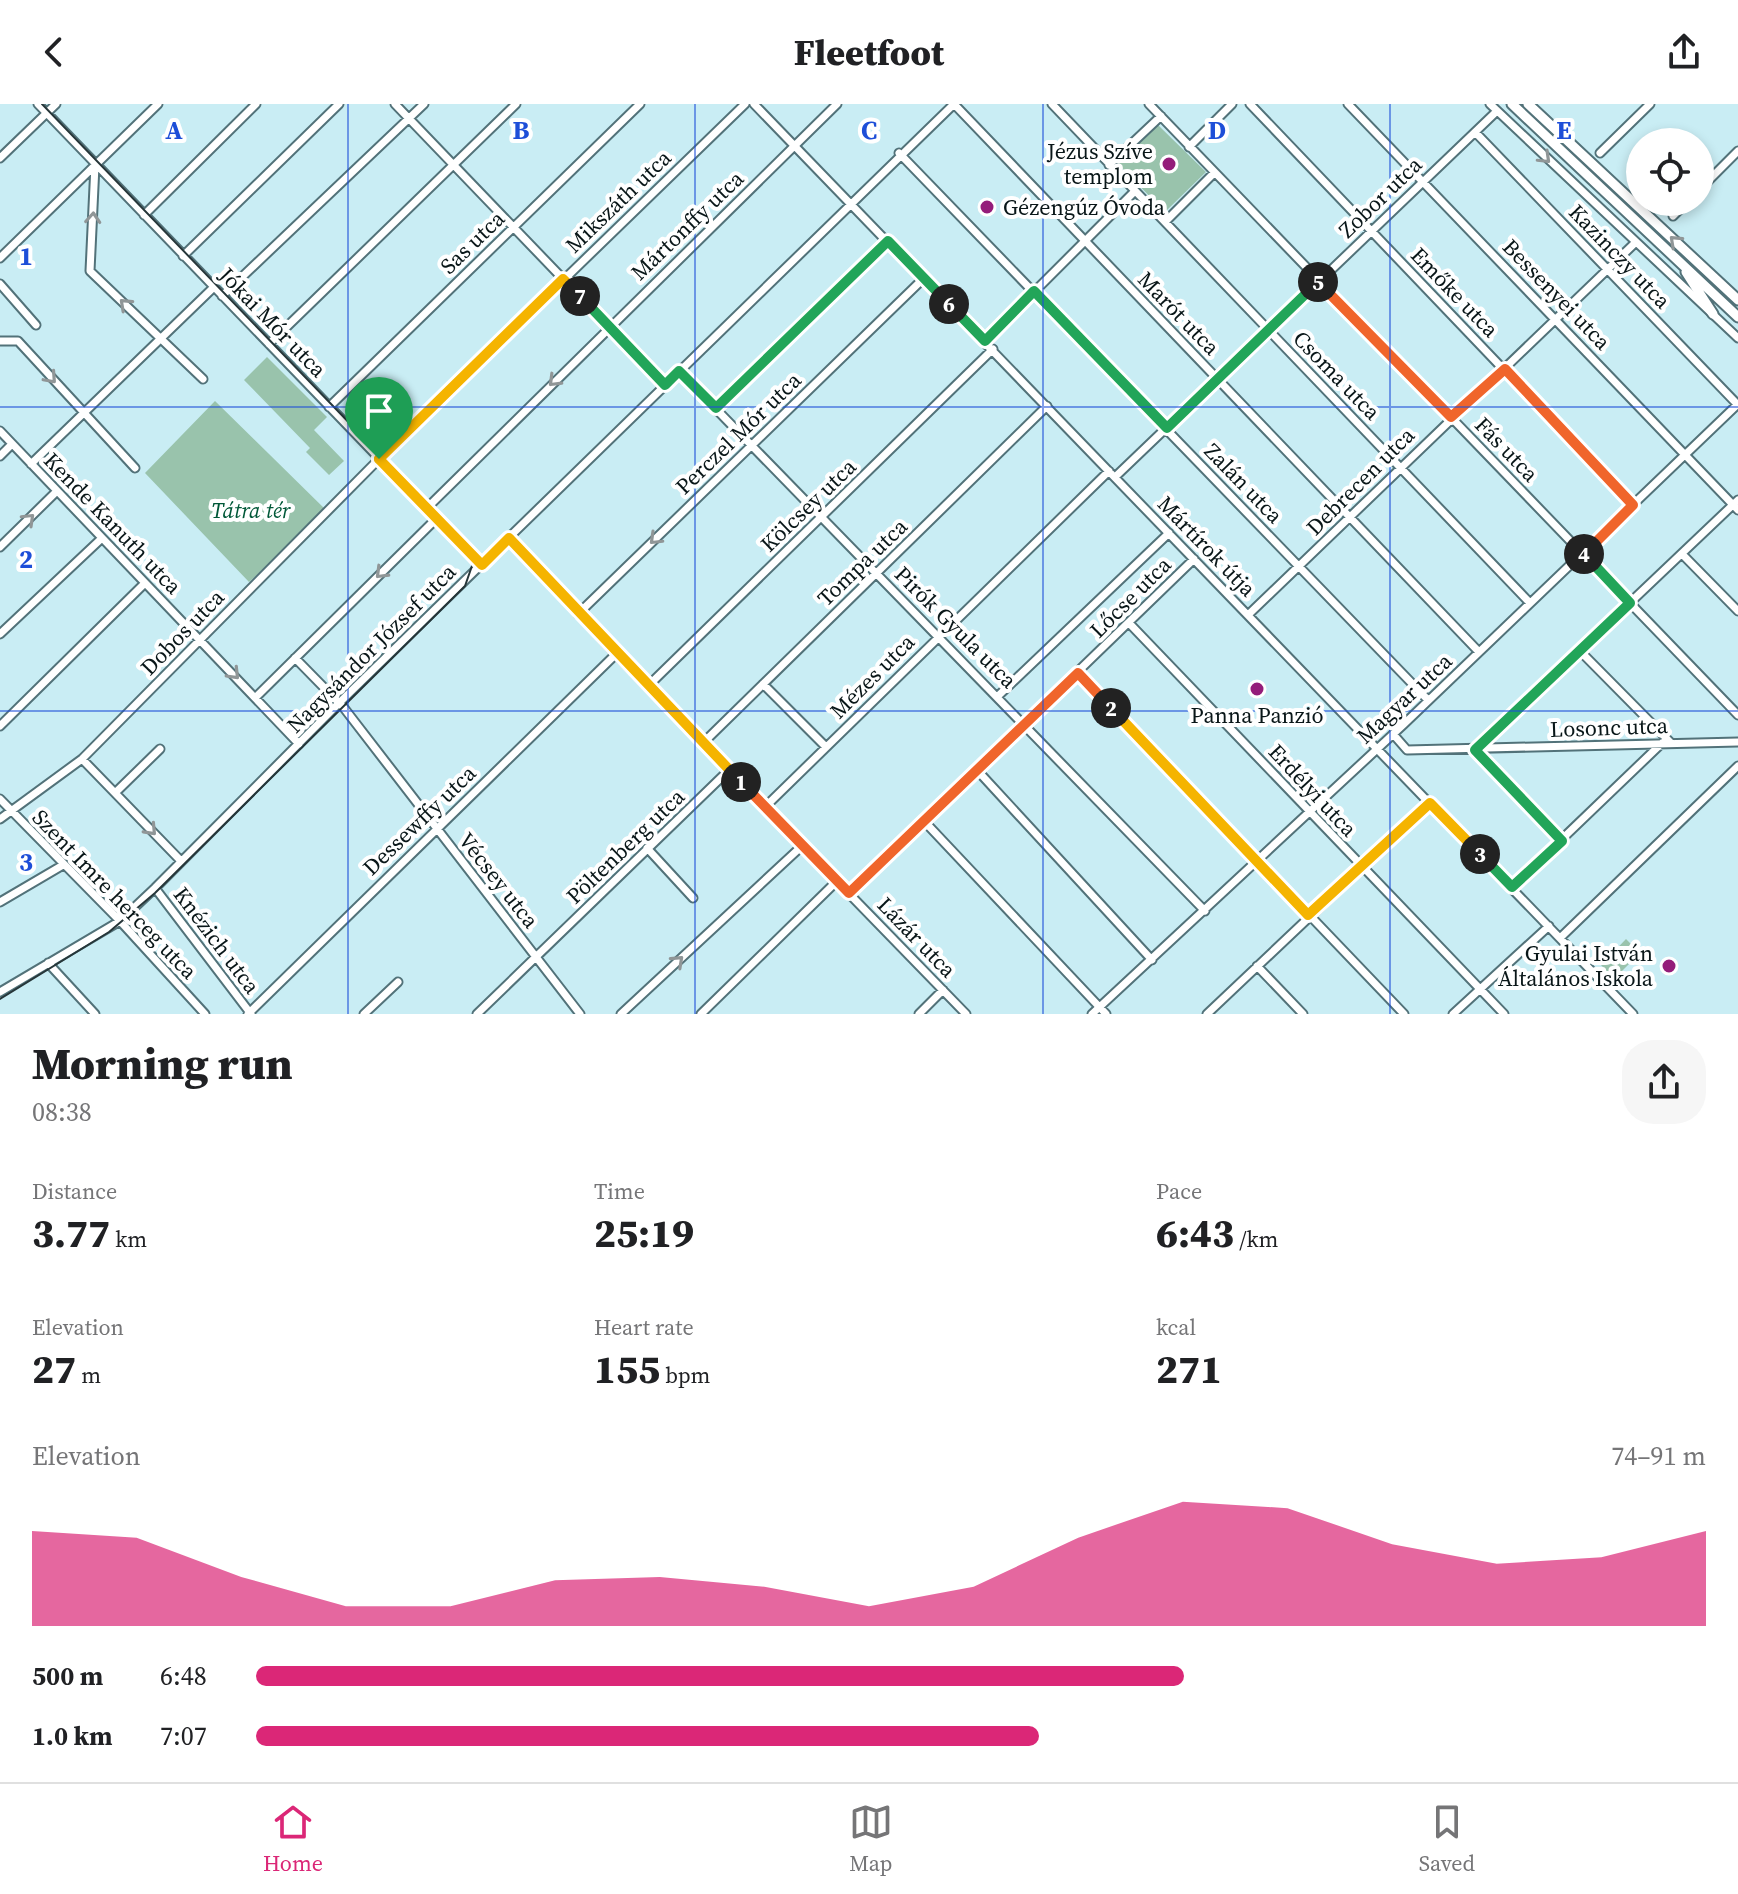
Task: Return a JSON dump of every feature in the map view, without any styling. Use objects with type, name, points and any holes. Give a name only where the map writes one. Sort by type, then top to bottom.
[{"type":"main road","points":[[1512,104],[1738,317]]},
{"type":"main road","points":[[1528,104],[1738,300]]},
{"type":"main road","points":[[1678,259],[1713,314]]},
{"type":"street","name":"Jókai Mór utca","points":[[38,104],[482,565]]},
{"type":"street","points":[[0,158],[56,104]]},
{"type":"street","points":[[0,258],[158,104]]},
{"type":"street","points":[[144,215],[256,104]]},
{"type":"street","points":[[183,256],[339,104]]},
{"type":"street","points":[[395,104],[665,385]]},
{"type":"street","points":[[222,296],[424,104]]},
{"type":"street","points":[[269,344],[516,104]]},
{"type":"street","name":"Sas utca","points":[[329,407],[640,104]]},
{"type":"street","name":"Mikszáth utca","points":[[379,459],[745,104]]},
{"type":"street","name":"Mártírok útja","points":[[754,104],[1633,1014]]},
{"type":"street","name":"Mártonffy utca","points":[[427,508],[837,104]]},
{"type":"street","name":"Nagysándor József utca","points":[[0,992],[120,921],[899,153],[954,104]]},
{"type":"street","name":"Marót utca","points":[[954,104],[1479,652]]},
{"type":"street","name":"Csoma utca","points":[[1052,104],[1530,603]]},
{"type":"street","name":"Fás utca","points":[[1149,104],[1738,715]]},
{"type":"street","points":[[1189,147],[1232,104]]},
{"type":"street","name":"Emőke utca","points":[[1250,104],[1633,505]]},
{"type":"street","name":"Bessenyei utca","points":[[1348,104],[1736,505]]},
{"type":"street","points":[[1490,104],[1738,338]]},
{"type":"street","points":[[1600,153],[1650,104]]},
{"type":"street","name":"Zobor utca","points":[[1112,474],[1167,428],[1497,111]]},
{"type":"street","points":[[1109,165],[1161,116]]},
{"type":"street","name":"Kazinczy utca","points":[[1475,132],[1738,405]]},
{"type":"street","points":[[1714,175],[1738,151]]},
{"type":"street","name":"Zalán utca","points":[[899,153],[1428,700]]},
{"type":"street","points":[[95,165],[90,271],[203,379]]},
{"type":"street","points":[[1165,222],[1214,173]]},
{"type":"street","points":[[985,341],[1134,192]]},
{"type":"street","points":[[716,408],[888,241]]},
{"type":"street","name":"Debrecen utca","points":[[1249,614],[1636,242]]},
{"type":"street","name":"Perczel Mór utca","points":[[578,614],[924,278]]},
{"type":"street","points":[[0,284],[36,325]]},
{"type":"street","points":[[31,464],[97,407],[158,345],[161,337],[214,287]]},
{"type":"street","points":[[0,341],[18,341],[135,468]]},
{"type":"street","name":"Kölcsey utca","points":[[648,686],[993,349]]},
{"type":"street","name":"Pirók Gyula utca","points":[[679,371],[1205,911]]},
{"type":"street","name":"Magyar utca","points":[[1092,1014],[1393,734],[1738,405]]},
{"type":"street","name":"Tompa utca","points":[[703,743],[1047,406]]},
{"type":"street","name":"Kende Kanuth utca","points":[[0,431],[299,744]]},
{"type":"street","points":[[0,456],[12,444]]},
{"type":"street","name":"Dobos utca","points":[[0,819],[82,759],[379,459]]},
{"type":"street","name":"Mézes utca","points":[[765,807],[939,635],[1112,474]]},
{"type":"street","points":[[0,547],[57,491]]},
{"type":"street","points":[[1562,841],[1475,750],[1736,505]]},
{"type":"street","points":[[256,697],[437,518]]},
{"type":"street","points":[[998,696],[1169,533]]},
{"type":"street","points":[[0,634],[102,538]]},
{"type":"street","name":"Lázár utca","points":[[509,538],[616,654],[966,1014]]},
{"type":"street","points":[[1682,554],[1738,611]]},
{"type":"street","name":"Lőcse utca","points":[[849,893],[1194,559]]},
{"type":"street","points":[[0,726],[145,583]]},
{"type":"street","name":"Erdélyi utca","points":[[1129,623],[1504,1014]]},
{"type":"street","points":[[1580,651],[1671,743]]},
{"type":"street","name":"Dessewffy utca","points":[[249,1014],[616,654]]},
{"type":"street","name":"Vécsey utca","points":[[295,658],[339,703],[580,1014]]},
{"type":"street","points":[[1078,673],[1404,1014]]},
{"type":"street","points":[[763,684],[826,747]]},
{"type":"street","points":[[1498,728],[1496,744],[1502,748]]},
{"type":"street","name":"Losonc utca","points":[[1393,734],[1407,750],[1738,742]]},
{"type":"street","points":[[1512,887],[1662,743]]},
{"type":"street","points":[[116,792],[160,749]]},
{"type":"street","points":[[82,759],[181,861]]},
{"type":"street","points":[[1560,938],[1738,766]]},
{"type":"street","name":"Pöltenberg utca","points":[[477,1014],[729,770]]},
{"type":"street","points":[[977,770],[1152,960]]},
{"type":"street","name":"Szent Imre herceg utca","points":[[0,799],[120,921],[205,1014]]},
{"type":"street","points":[[1207,1014],[1308,915],[1430,803]]},
{"type":"street","points":[[924,821],[1106,1014]]},
{"type":"street","points":[[621,1014],[803,845]]},
{"type":"street","points":[[647,848],[693,898]]},
{"type":"street","points":[[0,902],[63,865]]},
{"type":"street","points":[[701,1014],[837,881]]},
{"type":"street","name":"Knézich utca","points":[[155,888],[249,1014]]},
{"type":"street","points":[[1453,1014],[1549,926]]},
{"type":"street","points":[[48,963],[95,1014]]},
{"type":"street","points":[[1257,966],[1303,1014]]},
{"type":"street","points":[[364,1014],[398,982]]},
{"type":"street","points":[[919,1014],[943,990]]},
{"type":"green space","points":[[1158,125],[1206,172],[1165,212],[1118,164]]},
{"type":"green space","points":[[267,357],[327,417],[314,430],[344,461],[329,475],[306,452],[310,448],[244,380]]},
{"type":"green space","name":"Tátra tér","points":[[215,401],[327,511],[249,582],[145,473]]},
{"type":"green space","points":[[1626,939],[1640,953],[1614,979],[1601,965]]},
{"type":"tram line","points":[[0,999],[109,932],[155,893],[465,586],[473,563],[464,542],[42,104]]},
{"type":"place","name":"Jézus Szíve templom","points":[[1169,164]]},
{"type":"place","name":"Gézengúz Óvoda","points":[[987,207]]},
{"type":"place","name":"Panna Panzió","points":[[1257,689]]},
{"type":"place","name":"Gyulai István Általános Iskola","points":[[1669,966]]},
{"type":"route","points":[[888,241],[985,341],[1034,291],[1167,428],[1319,281],[1451,417],[1505,369],[1633,505],[1583,552],[1630,603],[1475,750],[1562,841],[1512,887],[1430,803],[1308,915],[1078,673],[849,893],[616,654],[509,538],[482,565],[379,459],[563,279],[665,385],[679,371],[716,408],[888,241]]}]
